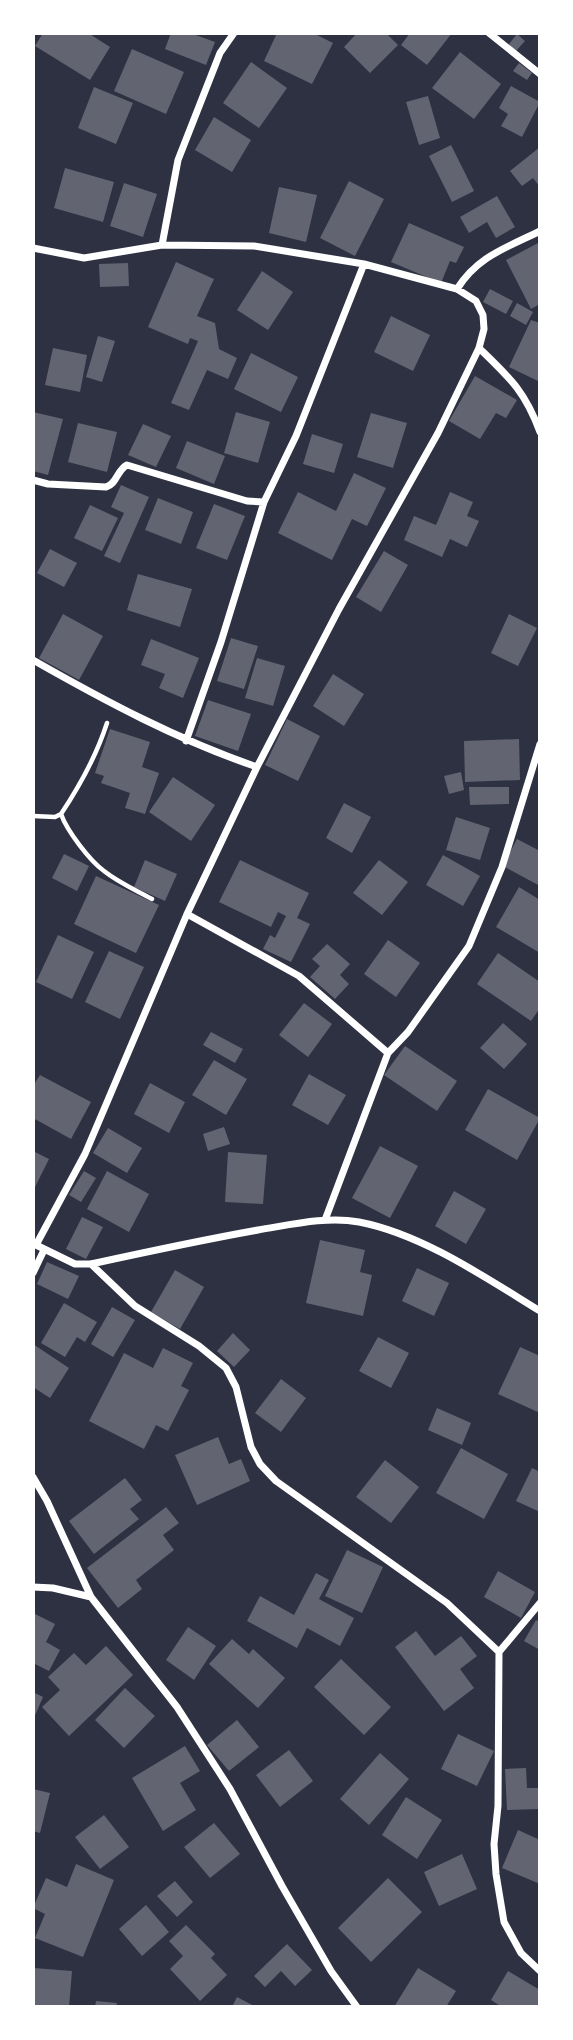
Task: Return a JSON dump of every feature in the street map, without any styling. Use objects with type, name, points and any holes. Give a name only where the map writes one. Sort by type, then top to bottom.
[{"type":"street","points":[[162,245],[178,160],[220,53],[234,33]]},
{"type":"street","points":[[489,33],[540,74]]},
{"type":"street","points":[[457,289],[466,275],[482,260],[540,230]]},
{"type":"street","points":[[33,248],[84,258],[162,245],[254,246],[364,264],[457,289],[476,301],[483,315],[484,329],[479,348],[438,433],[339,609],[257,767],[187,914],[85,1154],[35,1245],[75,1264],[91,1264],[200,1240],[325,1220],[358,1222],[441,1253],[540,1311]]},
{"type":"street","points":[[186,741],[221,642],[264,502],[296,436],[364,264]]},
{"type":"street","points":[[479,348],[514,382],[530,404],[540,432]]},
{"type":"street","points":[[33,480],[48,484],[106,486],[114,483],[127,465],[247,501],[264,502]]},
{"type":"street","points":[[33,660],[113,705],[149,720],[186,741],[257,767]]},
{"type":"street","points":[[325,1220],[388,1053],[413,1027],[472,939],[502,867],[539,747]]},
{"type":"street","points":[[187,914],[299,976],[388,1053]]},
{"type":"street","points":[[33,1273],[44,1250]]},
{"type":"street","points":[[91,1264],[135,1306],[199,1346],[226,1368],[236,1387],[251,1447],[260,1464],[276,1481],[447,1604],[499,1652]]},
{"type":"street","points":[[33,1478],[47,1501],[91,1597],[177,1707],[229,1789],[331,1971],[357,2007]]},
{"type":"street","points":[[33,1587],[53,1588],[91,1597]]},
{"type":"street","points":[[540,1603],[499,1652],[498,1806],[494,1844],[504,1922],[521,1953],[540,1971]]},
{"type":"path","points":[[33,816],[55,817],[61,814],[85,779],[97,754],[113,705]]},
{"type":"path","points":[[61,814],[64,824],[103,871],[152,900]]},
{"type":"building","points":[[43,33],[88,33],[110,47],[90,80],[35,46]]},
{"type":"building","points":[[171,33],[190,33],[215,42],[206,65],[165,49]]},
{"type":"building","points":[[277,33],[313,33],[333,43],[312,84],[264,61]]},
{"type":"building","points":[[357,33],[386,33],[398,45],[370,73],[344,47]]},
{"type":"building","points":[[410,33],[452,33],[427,65],[401,45]]},
{"type":"building","points":[[517,34],[525,41],[516,51],[509,44]]},
{"type":"building","points":[[132,49],[184,72],[166,114],[114,91]]},
{"type":"building","points":[[460,52],[501,84],[474,119],[432,88]]},
{"type":"building","points":[[251,62],[287,88],[259,128],[223,103]]},
{"type":"building","points":[[519,63],[532,73],[527,80],[513,71]]},
{"type":"building","points":[[511,86],[540,102],[522,137],[501,126],[508,114],[499,108]]},
{"type":"building","points":[[94,87],[133,103],[116,144],[78,128]]},
{"type":"building","points":[[428,96],[440,138],[419,145],[406,102]]},
{"type":"building","points":[[214,117],[251,140],[232,172],[195,150]]},
{"type":"building","points":[[451,145],[474,191],[452,202],[429,156]]},
{"type":"building","points":[[540,147],[540,187],[533,178],[522,186],[510,171]]},
{"type":"building","points":[[65,168],[114,182],[103,222],[54,208]]},
{"type":"building","points":[[349,181],[384,199],[355,256],[320,238]]},
{"type":"building","points":[[124,183],[157,194],[143,237],[110,226]]},
{"type":"building","points":[[279,187],[317,195],[306,242],[269,233]]},
{"type":"building","points":[[497,196],[515,227],[496,238],[487,222],[469,233],[460,217]]},
{"type":"building","points":[[409,223],[464,247],[456,263],[450,261],[441,283],[391,262]]},
{"type":"building","points":[[540,242],[540,304],[531,309],[506,260]]},
{"type":"building","points":[[176,262],[214,279],[197,316],[215,323],[219,349],[237,358],[228,379],[207,370],[189,410],[171,403],[198,341],[190,338],[188,344],[148,327]]},
{"type":"building","points":[[128,263],[129,286],[100,287],[99,264]]},
{"type":"building","points":[[262,271],[293,292],[268,330],[237,310]]},
{"type":"building","points":[[490,289],[513,301],[506,314],[483,302]]},
{"type":"building","points":[[517,303],[533,312],[526,325],[510,316]]},
{"type":"building","points":[[391,316],[430,335],[413,371],[374,352]]},
{"type":"building","points":[[531,320],[540,323],[540,382],[509,367]]},
{"type":"building","points":[[98,336],[115,341],[102,382],[86,377]]},
{"type":"building","points":[[53,348],[87,355],[80,392],[45,385]]},
{"type":"building","points":[[251,353],[298,377],[281,412],[234,389]]},
{"type":"building","points":[[475,376],[517,400],[506,418],[496,413],[480,439],[449,421]]},
{"type":"building","points":[[33,412],[63,419],[48,475],[33,471]]},
{"type":"building","points":[[236,412],[270,422],[258,463],[224,453]]},
{"type":"building","points":[[371,413],[407,423],[393,468],[357,457]]},
{"type":"building","points":[[78,423],[117,432],[107,472],[68,462]]},
{"type":"building","points":[[143,424],[171,436],[156,467],[128,455]]},
{"type":"building","points":[[312,434],[343,444],[334,473],[303,464]]},
{"type":"building","points":[[187,441],[225,456],[214,484],[176,468]]},
{"type":"building","points":[[354,473],[386,488],[367,526],[352,519],[332,560],[278,533],[298,492],[336,511]]},
{"type":"building","points":[[121,485],[149,497],[120,563],[104,556],[124,513],[111,507]]},
{"type":"building","points":[[450,492],[473,502],[467,516],[479,521],[467,547],[450,539],[442,557],[404,540],[414,516],[436,525]]},
{"type":"building","points":[[158,498],[193,512],[181,544],[145,530]]},
{"type":"building","points":[[214,504],[245,516],[227,560],[196,548]]},
{"type":"building","points":[[90,505],[118,518],[102,551],[74,538]]},
{"type":"building","points":[[50,549],[77,563],[64,587],[37,573]]},
{"type":"building","points":[[384,551],[408,565],[381,612],[356,597]]},
{"type":"building","points":[[138,574],[192,589],[180,627],[127,610]]},
{"type":"building","points":[[63,614],[103,636],[79,680],[39,658]]},
{"type":"building","points":[[509,614],[537,628],[518,666],[491,653]]},
{"type":"building","points":[[231,638],[258,646],[244,689],[217,681]]},
{"type":"building","points":[[151,639],[199,658],[183,698],[159,688],[165,674],[141,665]]},
{"type":"building","points":[[257,658],[285,666],[273,706],[245,698]]},
{"type":"building","points":[[333,674],[364,694],[344,726],[313,706]]},
{"type":"building","points":[[208,700],[251,714],[238,751],[195,736]]},
{"type":"building","points":[[287,719],[320,736],[298,781],[265,765]]},
{"type":"building","points":[[110,729],[150,742],[142,767],[159,773],[145,814],[125,808],[130,793],[101,783],[104,776],[95,773]]},
{"type":"building","points":[[519,739],[520,780],[465,782],[464,741]]},
{"type":"building","points":[[461,772],[464,790],[449,794],[444,776]]},
{"type":"building","points":[[173,777],[215,805],[191,841],[149,812]]},
{"type":"building","points":[[469,787],[509,787],[509,804],[470,805]]},
{"type":"building","points":[[344,803],[371,817],[352,853],[326,838]]},
{"type":"building","points":[[456,817],[490,828],[480,860],[446,850]]},
{"type":"building","points":[[517,839],[540,851],[540,886],[503,866]]},
{"type":"building","points":[[64,854],[89,866],[77,891],[52,878]]},
{"type":"building","points":[[443,855],[480,876],[463,906],[426,885]]},
{"type":"building","points":[[145,860],[177,874],[165,901],[134,887]]},
{"type":"building","points":[[240,860],[309,893],[297,918],[310,924],[291,962],[263,949],[270,935],[275,938],[286,916],[278,912],[271,927],[219,902]]},
{"type":"building","points":[[379,860],[408,882],[382,915],[353,893]]},
{"type":"building","points":[[96,876],[159,905],[136,953],[74,924]]},
{"type":"building","points":[[519,887],[540,900],[540,953],[496,927]]},
{"type":"building","points":[[58,935],[94,952],[72,999],[36,982]]},
{"type":"building","points":[[388,940],[420,963],[396,997],[364,974]]},
{"type":"building","points":[[327,944],[350,964],[340,975],[349,984],[335,999],[310,977],[320,966],[312,959]]},
{"type":"building","points":[[109,951],[144,967],[120,1019],[85,1002]]},
{"type":"building","points":[[498,953],[540,982],[540,1008],[531,1021],[477,984]]},
{"type":"building","points":[[304,1003],[332,1024],[308,1057],[279,1035]]},
{"type":"building","points":[[503,1023],[527,1044],[504,1069],[480,1048]]},
{"type":"building","points":[[211,1032],[243,1049],[235,1063],[203,1045]]},
{"type":"building","points":[[405,1046],[457,1081],[437,1111],[384,1075]]},
{"type":"building","points":[[214,1060],[247,1079],[226,1115],[192,1095]]},
{"type":"building","points":[[309,1074],[346,1095],[328,1125],[292,1105]]},
{"type":"building","points":[[40,1075],[91,1102],[71,1139],[33,1118],[33,1086]]},
{"type":"building","points":[[150,1083],[185,1102],[169,1133],[134,1114]]},
{"type":"building","points":[[488,1089],[540,1118],[517,1160],[465,1130]]},
{"type":"building","points":[[224,1127],[230,1144],[208,1151],[203,1134]]},
{"type":"building","points":[[108,1128],[142,1148],[127,1173],[93,1153]]},
{"type":"building","points":[[380,1146],[418,1166],[390,1218],[352,1198]]},
{"type":"building","points":[[33,1151],[49,1159],[33,1191]]},
{"type":"building","points":[[228,1152],[267,1155],[263,1204],[225,1202]]},
{"type":"building","points":[[84,1171],[96,1178],[81,1202],[69,1195]]},
{"type":"building","points":[[107,1171],[149,1194],[129,1232],[87,1209]]},
{"type":"building","points":[[454,1191],[486,1209],[466,1244],[435,1226]]},
{"type":"building","points":[[82,1217],[103,1227],[86,1259],[66,1249]]},
{"type":"building","points":[[320,1240],[365,1250],[360,1272],[372,1275],[363,1316],[306,1303]]},
{"type":"building","points":[[47,1262],[79,1276],[68,1299],[37,1284]]},
{"type":"building","points":[[417,1268],[449,1283],[434,1316],[402,1301]]},
{"type":"building","points":[[175,1270],[204,1287],[180,1329],[151,1312]]},
{"type":"building","points":[[64,1303],[97,1322],[85,1342],[77,1337],[65,1357],[41,1343]]},
{"type":"building","points":[[112,1307],[135,1320],[113,1357],[91,1344]]},
{"type":"building","points":[[233,1333],[250,1350],[234,1367],[217,1351]]},
{"type":"building","points":[[378,1337],[409,1353],[391,1388],[359,1371]]},
{"type":"building","points":[[33,1344],[69,1368],[50,1398],[33,1387]]},
{"type":"building","points":[[520,1347],[540,1356],[540,1413],[498,1394]]},
{"type":"building","points":[[163,1348],[193,1363],[181,1386],[189,1390],[168,1431],[156,1425],[144,1449],[89,1421],[124,1353],[153,1368]]},
{"type":"building","points":[[281,1379],[306,1398],[281,1432],[255,1413]]},
{"type":"building","points":[[437,1408],[471,1423],[462,1445],[428,1430]]},
{"type":"building","points":[[218,1437],[229,1464],[241,1459],[250,1481],[197,1505],[175,1455]]},
{"type":"building","points":[[461,1448],[508,1474],[484,1519],[436,1493]]},
{"type":"building","points":[[385,1460],[419,1487],[391,1523],[356,1497]]},
{"type":"building","points":[[532,1468],[540,1472],[540,1512],[516,1501]]},
{"type":"building","points":[[125,1478],[142,1500],[130,1509],[139,1519],[94,1554],[69,1521]]},
{"type":"building","points":[[166,1507],[179,1523],[163,1535],[174,1550],[136,1580],[142,1589],[118,1608],[87,1568]]},
{"type":"building","points":[[347,1550],[383,1567],[362,1613],[325,1596]]},
{"type":"building","points":[[498,1571],[535,1592],[521,1618],[484,1597]]},
{"type":"building","points":[[316,1573],[329,1580],[319,1599],[354,1618],[340,1646],[307,1628],[297,1648],[247,1621],[260,1596],[294,1615]]},
{"type":"building","points":[[33,1613],[55,1624],[46,1642],[60,1650],[49,1671],[33,1663]]},
{"type":"building","points":[[536,1620],[540,1622],[540,1650],[524,1641]]},
{"type":"building","points":[[188,1627],[216,1646],[194,1680],[166,1660]]},
{"type":"building","points":[[416,1631],[435,1656],[461,1636],[477,1656],[460,1669],[474,1688],[444,1711],[395,1647]]},
{"type":"building","points":[[232,1639],[249,1654],[253,1649],[285,1678],[258,1708],[209,1664]]},
{"type":"building","points":[[106,1646],[133,1675],[69,1736],[42,1707],[60,1690],[48,1677],[74,1653],[86,1665]]},
{"type":"building","points":[[341,1659],[391,1707],[364,1735],[314,1687]]},
{"type":"building","points":[[125,1688],[155,1716],[124,1748],[95,1720]]},
{"type":"building","points":[[33,1692],[43,1697],[33,1720]]},
{"type":"building","points":[[237,1720],[259,1747],[229,1771],[207,1745]]},
{"type":"building","points":[[458,1734],[494,1751],[477,1786],[441,1769]]},
{"type":"building","points":[[185,1746],[200,1771],[180,1783],[196,1810],[163,1831],[132,1778]]},
{"type":"building","points":[[289,1750],[313,1781],[280,1807],[256,1775]]},
{"type":"building","points":[[380,1753],[409,1779],[369,1825],[340,1799]]},
{"type":"building","points":[[526,1768],[527,1788],[540,1788],[540,1809],[507,1810],[505,1769]]},
{"type":"building","points":[[33,1789],[50,1793],[40,1833],[33,1831]]},
{"type":"building","points":[[406,1797],[442,1820],[417,1859],[382,1835]]},
{"type":"building","points":[[104,1815],[129,1847],[100,1869],[75,1837]]},
{"type":"building","points":[[214,1823],[240,1854],[210,1878],[184,1847]]},
{"type":"building","points":[[518,1830],[540,1840],[540,1884],[502,1868]]},
{"type":"building","points":[[462,1854],[477,1889],[439,1906],[424,1872]]},
{"type":"building","points":[[76,1864],[114,1880],[83,1957],[35,1938],[45,1914],[33,1908],[46,1878],[67,1887]]},
{"type":"building","points":[[388,1878],[422,1912],[371,1962],[338,1928]]},
{"type":"building","points":[[175,1881],[193,1902],[177,1917],[157,1896]]},
{"type":"building","points":[[146,1905],[169,1932],[142,1956],[119,1929]]},
{"type":"building","points":[[186,1925],[215,1954],[211,1958],[227,1975],[200,2001],[170,1969],[183,1956],[169,1941]]},
{"type":"building","points":[[287,1944],[312,1970],[295,1986],[281,1971],[265,1987],[254,1976]]},
{"type":"building","points":[[34,1968],[72,1971],[69,2007],[33,2007]]},
{"type":"building","points":[[418,1968],[456,1991],[446,2007],[394,2007]]},
{"type":"building","points":[[508,1971],[540,1990],[540,2007],[502,2007],[491,2000]]},
{"type":"building","points":[[237,1997],[256,2007],[232,2007]]},
{"type":"building","points":[[96,2001],[117,2003],[116,2007],[95,2007]]}]
